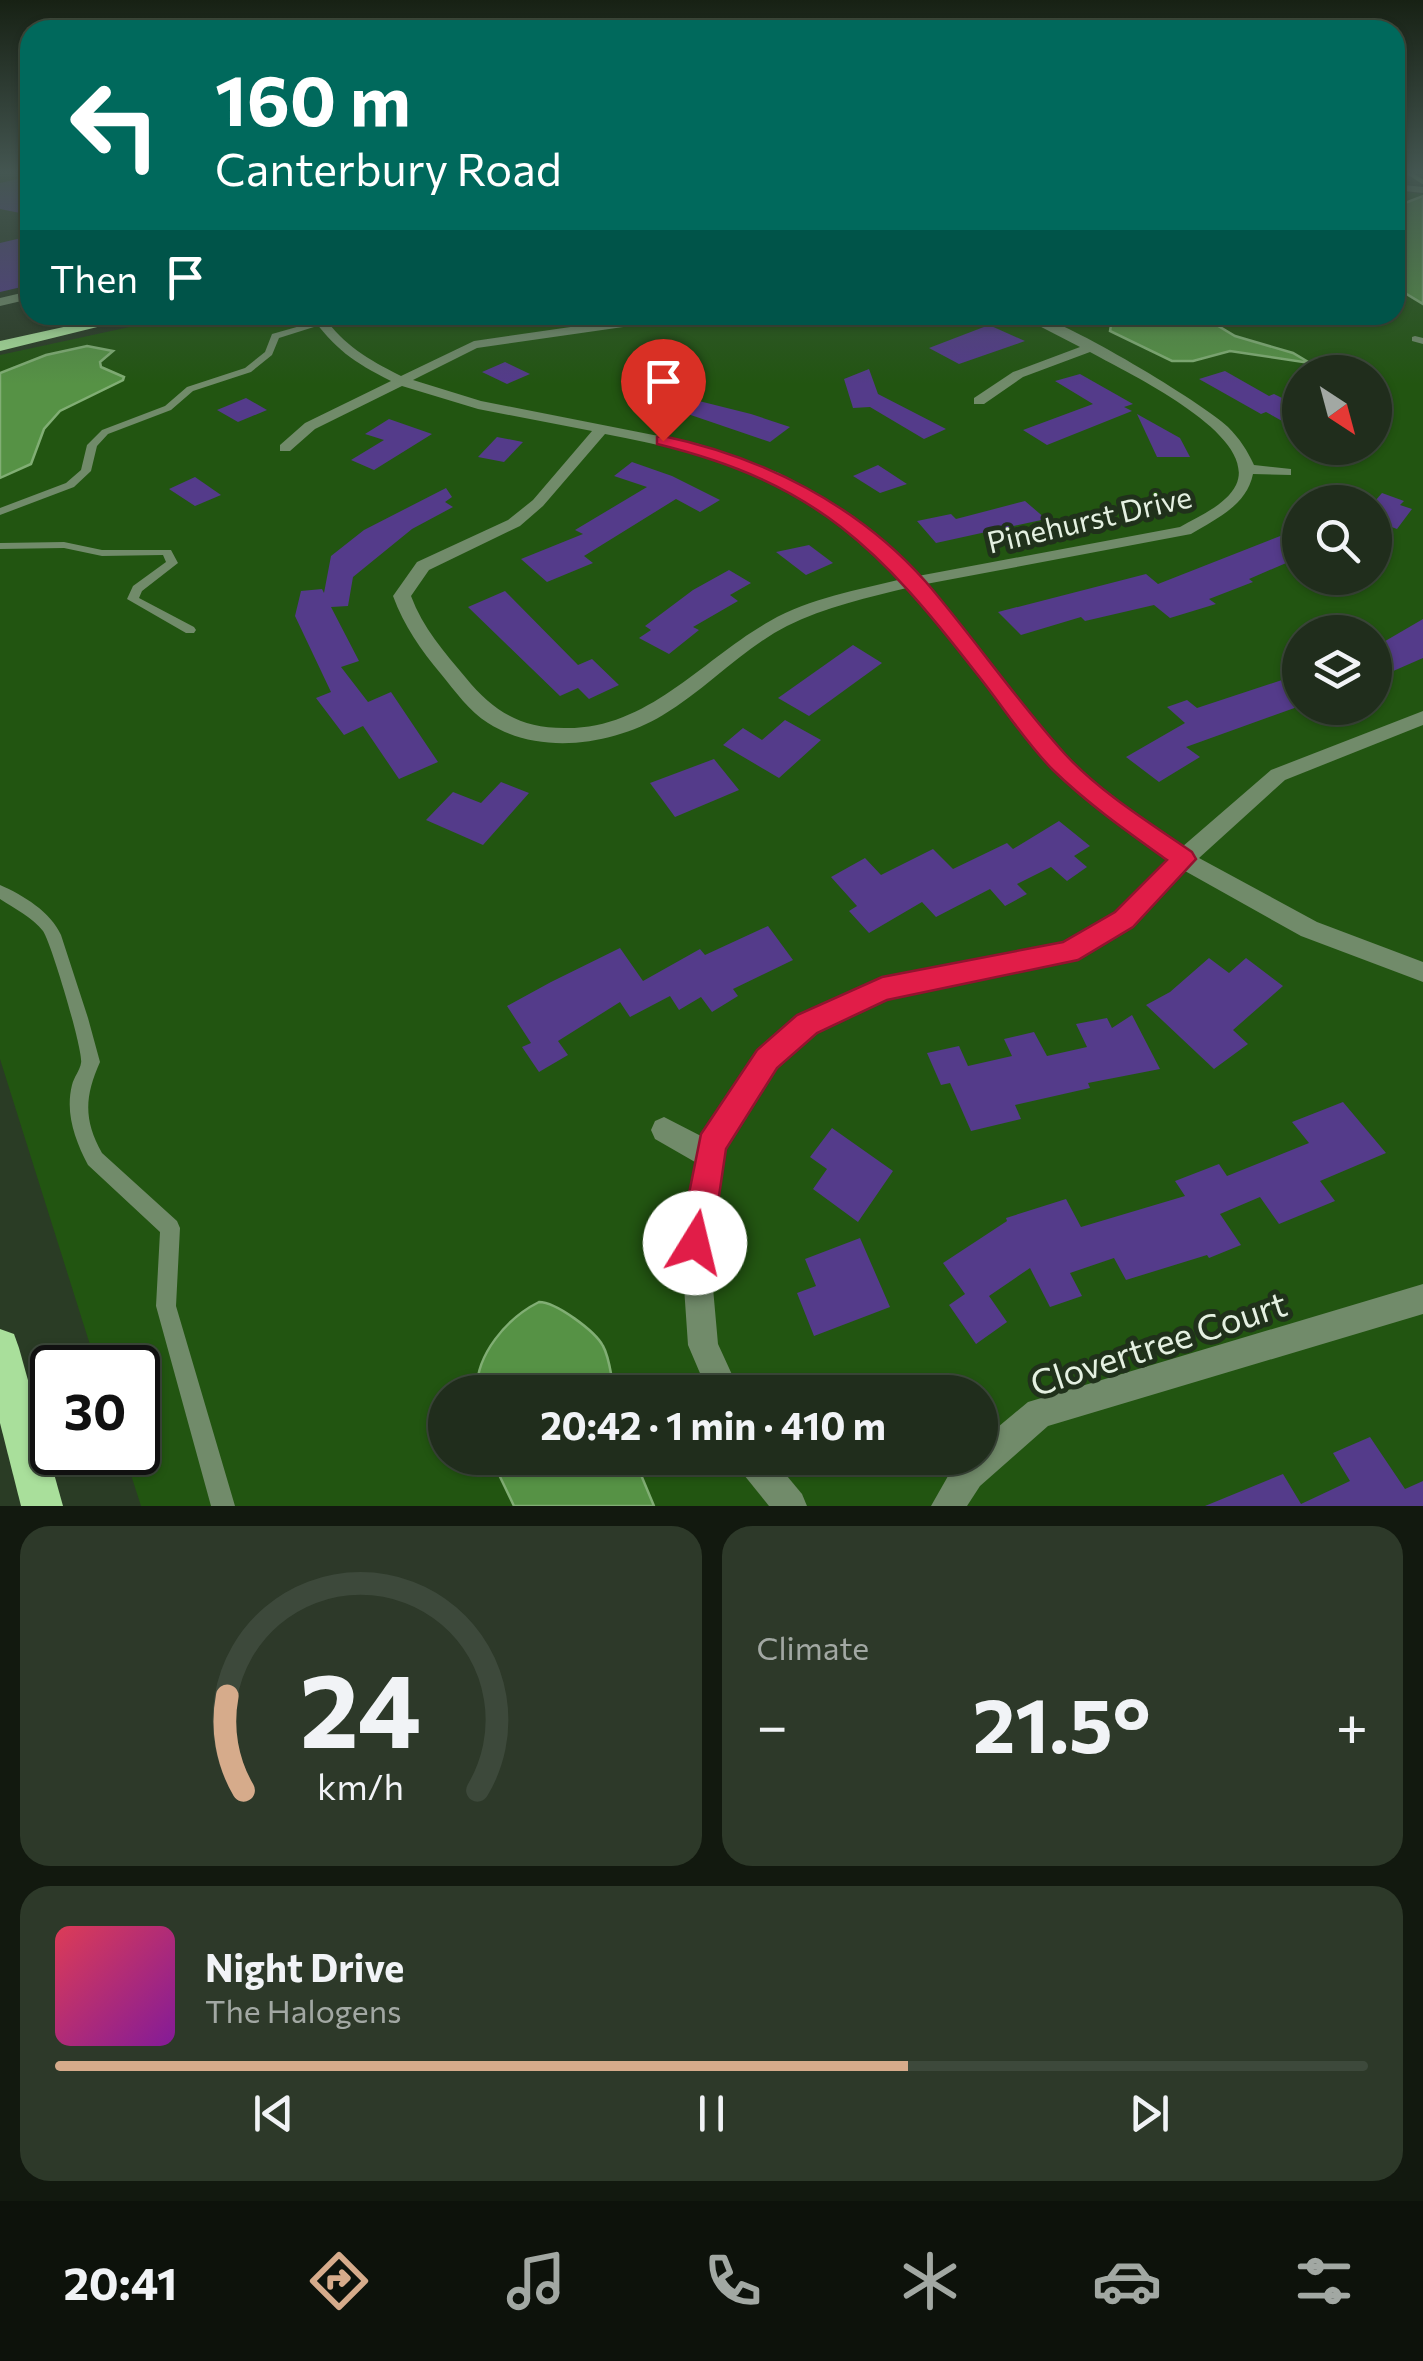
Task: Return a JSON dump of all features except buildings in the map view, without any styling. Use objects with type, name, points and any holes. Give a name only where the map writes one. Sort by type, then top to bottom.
[{"type":"main road","points":[[0,331],[31,325]]},
{"type":"main road","points":[[0,346],[93,325]]},
{"type":"main road","points":[[0,1348],[42,1506]]},
{"type":"street","points":[[323,325],[358,360],[401,382],[478,405],[694,447],[774,476],[845,518],[916,583],[1060,763],[1120,814],[1184,859],[1309,929],[1423,972]]},
{"type":"street","points":[[284,448],[310,426],[474,345],[611,325]]},
{"type":"street","points":[[1044,325],[1207,414],[1240,442],[1248,470],[1286,472]]},
{"type":"street","points":[[979,400],[1023,370],[1090,348]]},
{"type":"street","name":"Pinehurst Drive","points":[[602,428],[538,503],[514,523],[423,566],[402,596],[410,622],[474,702],[508,728],[580,740],[655,714],[761,634],[810,609],[916,583],[1185,531],[1221,514],[1242,489],[1248,470]]},
{"type":"street","points":[[716,1375],[703,1345],[695,1243],[712,1145],[767,1059],[807,1024],[882,989],[1069,952],[1124,919],[1278,775],[1423,718]]},
{"type":"street","points":[[664,1130],[710,1156]]},
{"type":"street","name":"Clovertree Court","points":[[948,1506],[968,1474],[1039,1413],[1423,1299]]},
{"type":"street","points":[[765,1475],[790,1506]]},
{"type":"lane","points":[[0,512],[75,481],[86,471],[92,444],[105,432],[168,408],[190,389],[248,370],[269,352],[275,336],[301,325]]},
{"type":"lane","points":[[0,546],[64,545],[102,553],[167,552],[172,563],[137,589],[132,599],[190,630]]},
{"type":"lane","points":[[0,891],[28,908],[53,931],[60,950],[90,1056],[78,1116],[88,1146],[95,1159],[170,1228],[166,1306],[223,1506]]},
{"type":"shaded area","points":[[1405,243],[1423,243],[1423,1506],[141,1506],[131,1475],[160,1475],[160,1345],[90,1345],[0,1059],[0,355],[139,325],[1405,325]]},
{"type":"shaded area","points":[[1405,243],[1423,243],[1423,304],[1405,293]]},
{"type":"shaded area","points":[[1111,325],[1217,325],[1235,336],[1296,355],[1282,355],[1282,359],[1230,351],[1193,361],[1172,361],[1110,331]]},
{"type":"shaded area","points":[[87,346],[113,351],[100,362],[101,367],[124,377],[123,380],[60,411],[44,429],[31,464],[0,478],[0,373],[46,355]]},
{"type":"shaded area","points":[[539,1302],[546,1303],[584,1325],[603,1346],[611,1375],[479,1375],[495,1339]]},
{"type":"shaded area","points":[[499,1475],[641,1475],[654,1506],[514,1506]]},
{"type":"route","points":[[663,441],[694,447],[774,476],[845,518],[916,583],[1060,763],[1120,814],[1184,859],[1124,919],[1069,952],[882,989],[807,1024],[767,1059],[712,1145],[695,1243]]}]
